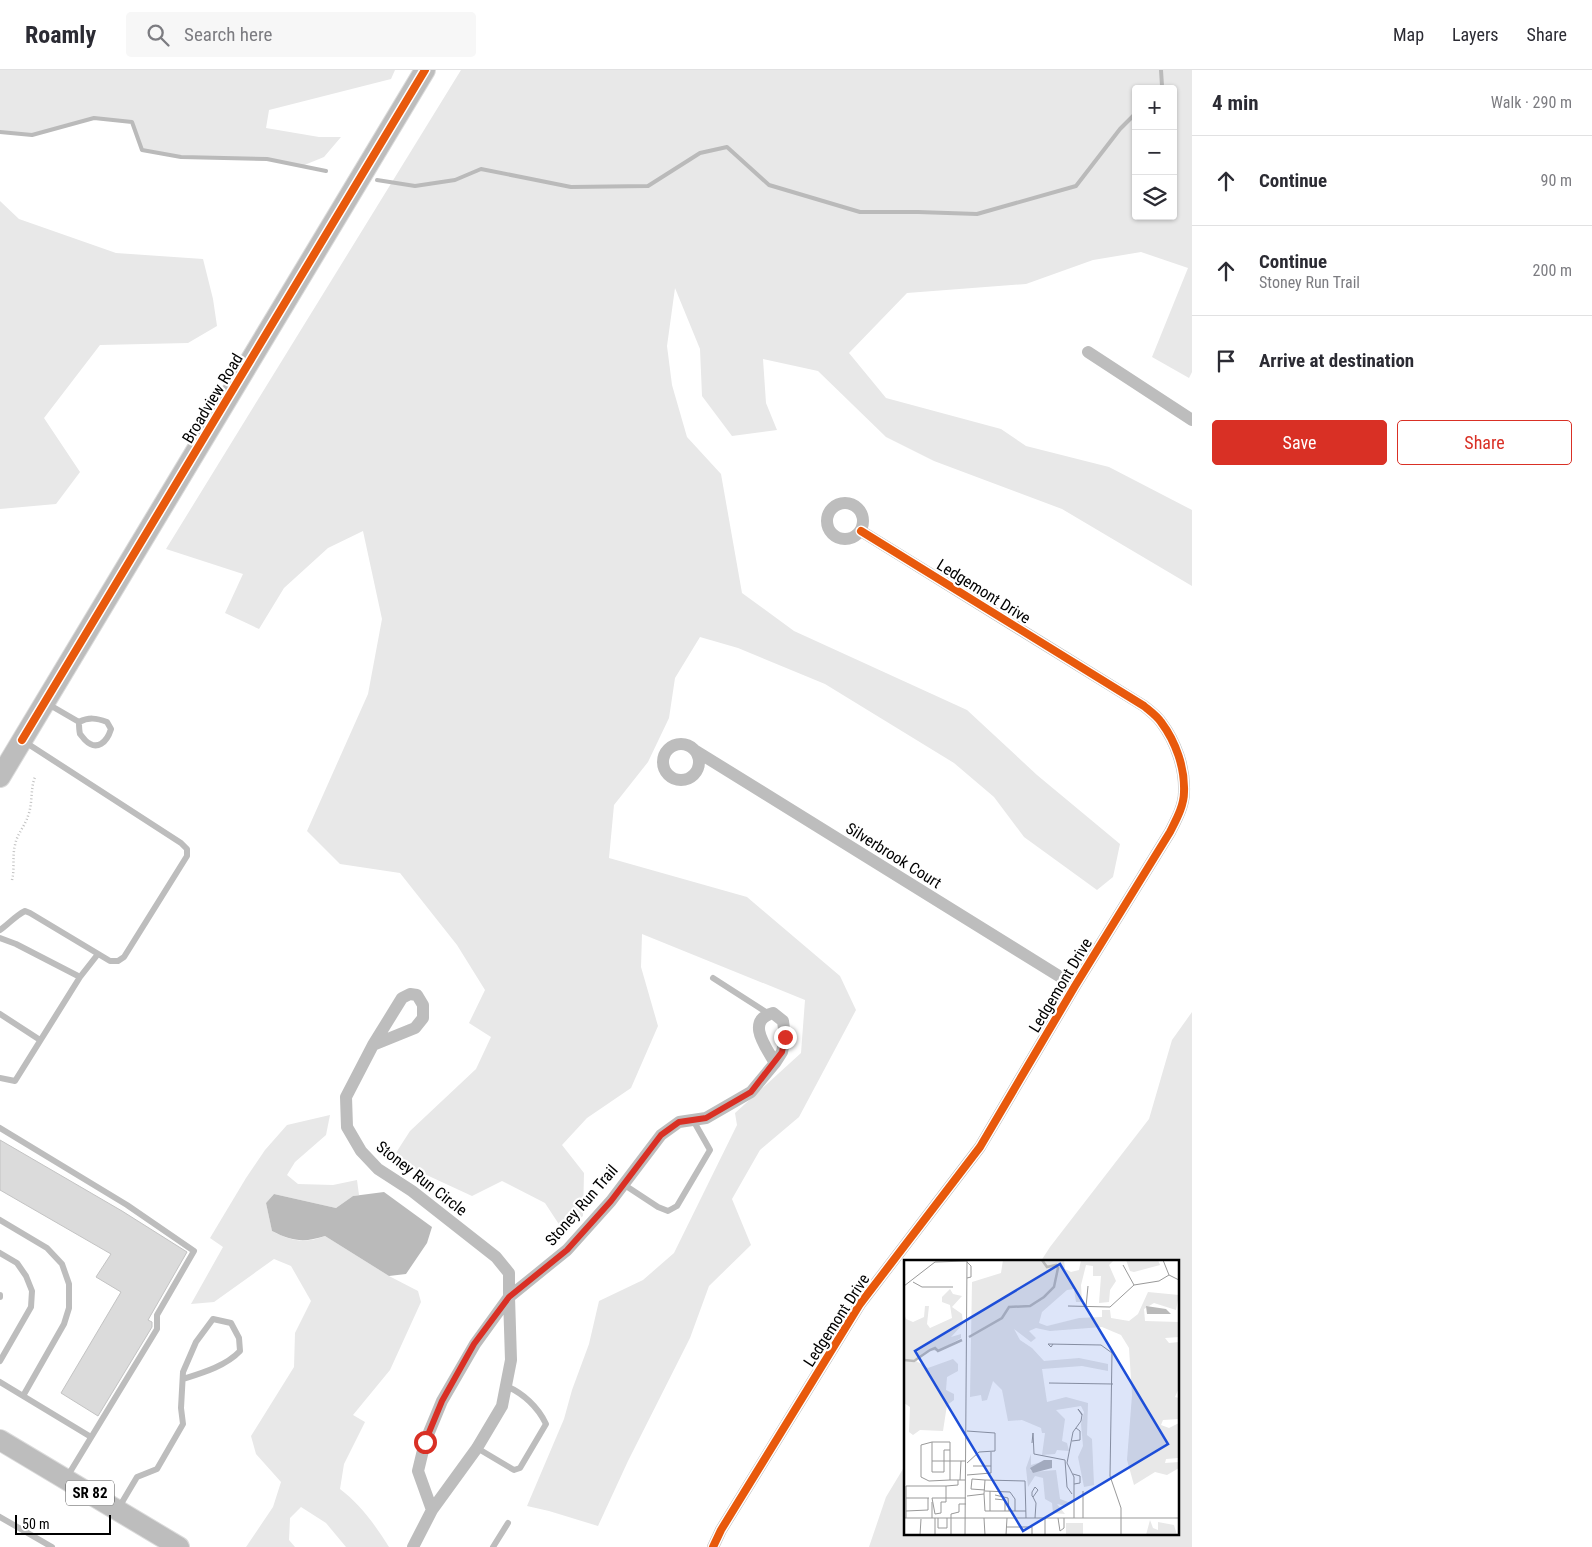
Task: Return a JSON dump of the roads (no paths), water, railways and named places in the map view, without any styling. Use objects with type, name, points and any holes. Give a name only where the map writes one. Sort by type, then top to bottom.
[{"type":"main road","name":"Broadview Road","points":[[0,777],[425,70]]},
{"type":"main road","name":"SR 82","points":[[0,1440],[179,1547]]},
{"type":"street","points":[[1088,352],[1192,420]]},
{"type":"street","name":"Ledgemont Drive","points":[[714,1547],[721,1530],[860,1304],[980,1147],[1075,986],[1170,832],[1180,811],[1184,792],[1182,765],[1172,740],[1160,721],[1144,706],[861,531]]},
{"type":"street","name":"Silverbrook Court","points":[[696,751],[1075,986]]},
{"type":"street","name":"Stoney Run Trail","points":[[432,1510],[418,1471],[425,1442],[442,1401],[474,1344],[509,1297],[567,1250],[611,1201],[661,1135],[679,1122],[706,1118],[751,1092],[782,1052],[785,1037],[783,1021],[773,1013],[769,1014]]},
{"type":"street","points":[[769,1014],[764,1016],[760,1022],[758,1032],[775,1063]]},
{"type":"street","name":"Stoney Run Circle","points":[[373,1045],[346,1097],[347,1127],[361,1151],[378,1169],[412,1191],[496,1256],[509,1273],[509,1297]]},
{"type":"street","points":[[413,1547],[432,1510],[477,1448],[502,1406],[511,1360],[509,1297]]},
{"type":"lane","points":[[45,702],[78,722]]},
{"type":"lane","points":[[88,718],[98,718],[107,722],[111,729],[108,738],[101,745],[94,746],[88,743],[80,735],[78,722],[88,718]]},
{"type":"lane","points":[[0,930],[20,914],[30,913],[110,961],[118,961],[124,957],[187,856],[187,849],[181,843],[22,740]]},
{"type":"lane","points":[[0,938],[16,944],[80,977]]},
{"type":"lane","points":[[0,1078],[15,1081],[80,977],[98,954]]},
{"type":"lane","points":[[713,978],[769,1014]]},
{"type":"lane","points":[[0,1014],[40,1040]]},
{"type":"lane","points":[[623,1184],[663,1209],[668,1211],[677,1206],[710,1150],[693,1120]]},
{"type":"lane","points":[[0,1128],[128,1205],[194,1251],[157,1315],[157,1329],[66,1478]]},
{"type":"lane","points":[[0,1220],[47,1248],[62,1264],[69,1284],[69,1308],[64,1324],[23,1396]]},
{"type":"lane","points":[[0,1253],[17,1264],[26,1276],[32,1292],[32,1307],[0,1361]]},
{"type":"lane","points":[[118,1510],[137,1477],[157,1469],[183,1424],[181,1408],[183,1372],[196,1342],[213,1319],[231,1323],[239,1338],[240,1351],[233,1359],[183,1379]]},
{"type":"lane","points":[[0,1382],[91,1437]]},
{"type":"lane","points":[[477,1448],[514,1470],[520,1468],[546,1424],[541,1412],[518,1391],[506,1386]]},
{"type":"lane","points":[[0,1516],[52,1547]]},
{"type":"lane","points":[[494,1547],[508,1523]]},
{"type":"waterway","points":[[1161,70],[1162,85]]},
{"type":"waterway","points":[[377,180],[415,186],[455,180],[481,169],[571,187],[648,186],[700,153],[727,147],[769,185],[860,212],[977,214],[1076,186],[1120,129],[1132,117]]},
{"type":"waterway","points":[[0,132],[32,135],[94,118],[132,122],[142,150],[181,157],[267,159],[326,171]]}]
